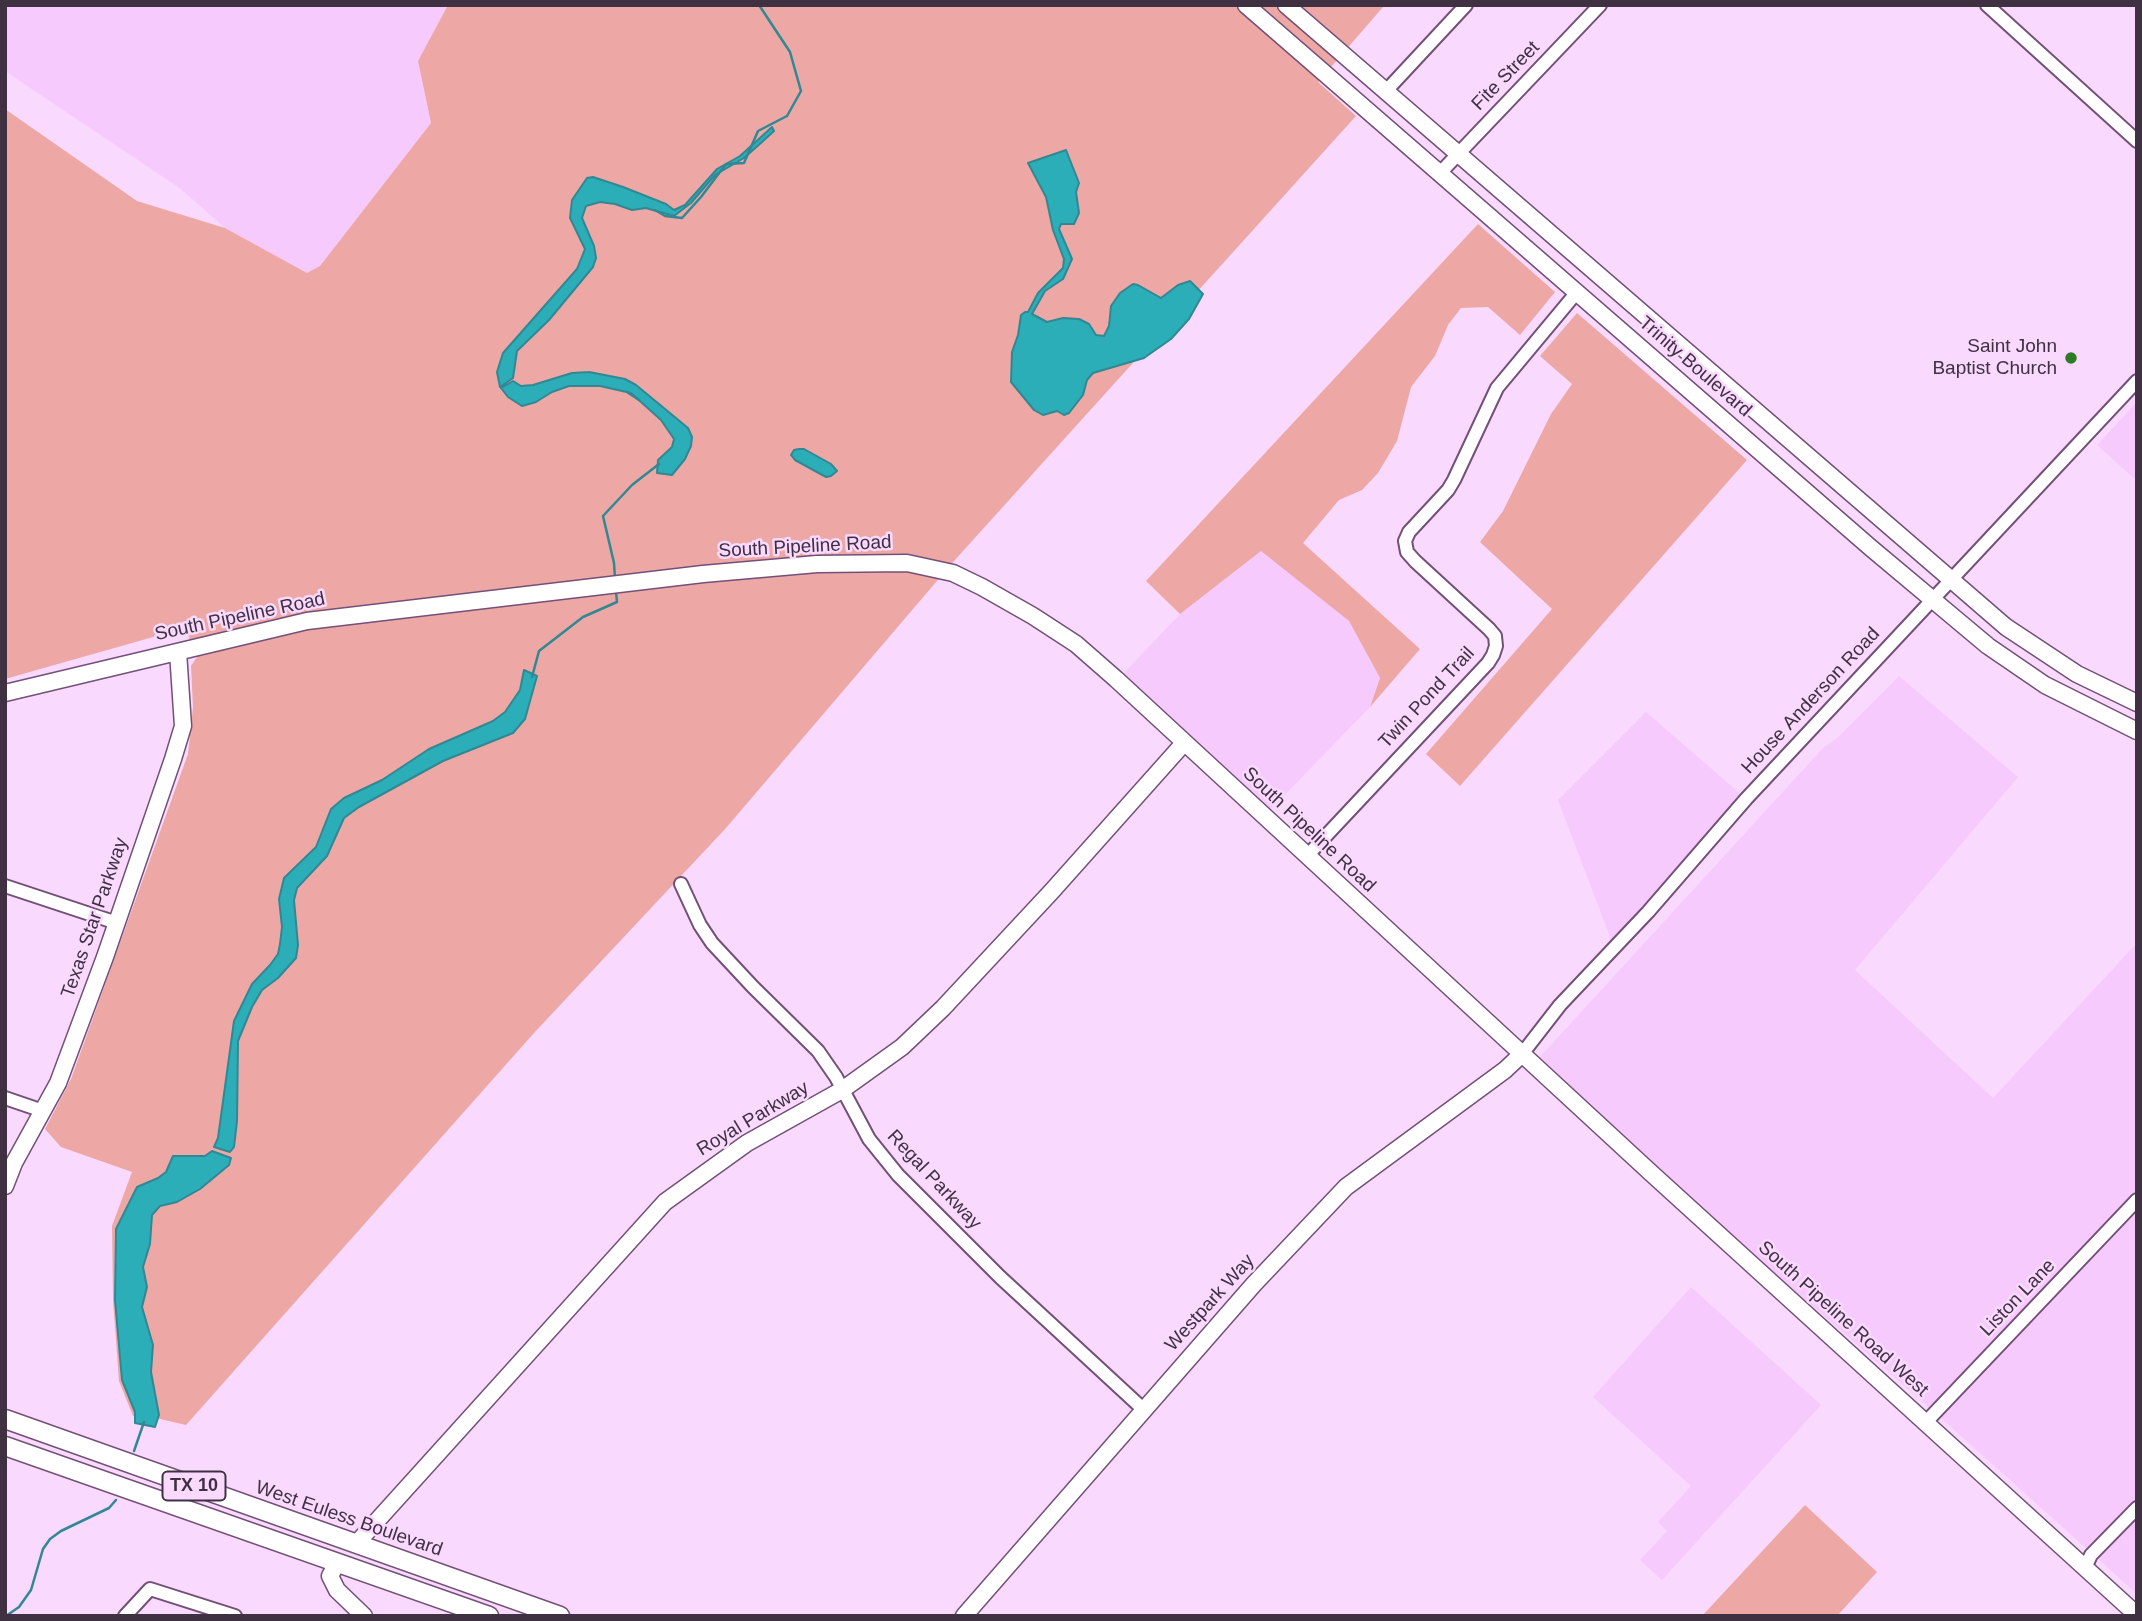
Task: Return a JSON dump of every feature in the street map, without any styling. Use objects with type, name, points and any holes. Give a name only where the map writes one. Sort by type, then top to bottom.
[{"type":"main road","name":"West Euless Boulevard","points":[[5,1419],[560,1616]]},
{"type":"main road","name":"TX 10","points":[[5,1446],[489,1616]]},
{"type":"main road","points":[[239,1528],[251,1522],[333,1549],[356,1544]]},
{"type":"main road","points":[[337,1563],[358,1555],[468,1592],[484,1589]]},
{"type":"street","name":"Trinity Boulevard","points":[[1246,5],[1988,646],[2045,685],[2137,731]]},
{"type":"street","name":"Trinity Boulevard","points":[[1286,5],[2007,627],[2077,674],[2137,703]]},
{"type":"street","points":[[1386,91],[1466,5]]},
{"type":"street","name":"Fite Street","points":[[1440,173],[1601,5]]},
{"type":"street","points":[[1987,5],[2137,141]]},
{"type":"street","name":"Twin Pond Trail","points":[[1307,856],[1493,655],[1495,636],[1415,561],[1407,552],[1405,541],[1409,532],[1448,490],[1497,388],[1577,292]]},
{"type":"street","name":"House Anderson Road","points":[[1522,1054],[1560,1005],[1648,912],[1746,799],[2137,381]]},
{"type":"street","name":"South Pipeline Road","points":[[5,693],[307,621],[343,616],[704,574],[817,564],[907,563],[953,573],[982,587],[1076,644],[1522,1054]]},
{"type":"street","name":"Texas Star Parkway","points":[[5,1186],[14,1163],[58,1083],[117,923],[183,726],[178,652]]},
{"type":"street","name":"Royal Parkway","points":[[356,1544],[665,1202],[747,1143],[842,1090],[902,1047],[943,1008],[1052,891],[1184,743]]},
{"type":"street","name":"Regal Parkway","points":[[681,884],[700,925],[712,943],[818,1051],[869,1139],[898,1175],[1000,1277],[1143,1409]]},
{"type":"street","points":[[5,886],[117,923]]},
{"type":"street","name":"Westpark Way","points":[[964,1616],[1254,1284],[1346,1187],[1505,1070],[1522,1054]]},
{"type":"street","name":"South Pipeline Road West","points":[[1522,1054],[2137,1615]]},
{"type":"street","points":[[5,1098],[43,1111]]},
{"type":"street","name":"Liston Lane","points":[[1926,1422],[2137,1200]]},
{"type":"street","points":[[2085,1568],[2091,1555],[2137,1508]]},
{"type":"street","points":[[337,1563],[330,1576],[337,1590],[356,1613]]},
{"type":"street","points":[[125,1616],[150,1589],[234,1616]]},
{"type":"shaded area","points":[[5,5],[448,5],[418,61],[431,123],[320,266],[307,274],[225,228],[181,189],[5,71]]},
{"type":"shaded area","points":[[448,5],[1383,7],[1318,82],[1356,116],[954,561],[726,828],[534,1033],[186,1425],[133,1416],[119,1381],[113,1300],[112,1226],[132,1172],[61,1147],[45,1129],[71,1079],[188,754],[193,707],[191,666],[197,657],[185,628],[5,679],[5,109],[137,201],[225,228],[307,273],[320,266],[431,123],[418,61]]},
{"type":"shaded area","points":[[772,127],[774,131],[762,142],[744,158],[715,175],[691,203],[674,216],[646,208],[632,210],[600,202],[586,206],[582,218],[594,246],[596,258],[593,267],[549,320],[517,351],[513,378],[500,387],[497,372],[503,353],[577,269],[585,249],[570,218],[572,200],[587,178],[593,177],[623,187],[666,204],[674,210],[685,205],[717,169],[740,156]]},
{"type":"shaded area","points":[[1066,150],[1079,183],[1076,192],[1079,213],[1074,224],[1061,224],[1059,229],[1072,259],[1063,279],[1045,291],[1032,314],[1047,322],[1063,318],[1079,319],[1089,324],[1096,335],[1104,336],[1109,326],[1111,306],[1120,293],[1133,284],[1161,298],[1178,285],[1190,281],[1203,294],[1189,319],[1171,339],[1144,358],[1093,373],[1087,380],[1083,395],[1069,413],[1064,415],[1057,411],[1043,415],[1034,410],[1011,382],[1012,352],[1021,315],[1028,312],[1038,293],[1063,268],[1064,259],[1053,230],[1046,197],[1028,163]]},
{"type":"shaded area","points":[[1478,224],[1555,292],[1520,335],[1488,307],[1461,308],[1448,325],[1435,356],[1411,387],[1397,441],[1378,473],[1362,490],[1339,500],[1303,543],[1420,649],[1370,707],[1380,678],[1349,621],[1261,551],[1180,614],[1146,581]]},
{"type":"shaded area","points":[[1577,313],[1747,460],[1460,786],[1426,754],[1552,609],[1480,542],[1503,511],[1551,414],[1572,384],[1540,356]]},
{"type":"shaded area","points":[[589,372],[625,379],[636,385],[688,428],[692,437],[691,446],[685,459],[672,475],[657,473],[658,460],[672,447],[674,439],[661,420],[631,393],[600,386],[569,386],[522,406],[508,397],[501,388],[513,381],[521,386],[533,385],[572,373]]},
{"type":"shaded area","points":[[2137,402],[2137,481],[2097,445]]},
{"type":"shaded area","points":[[804,449],[831,464],[837,471],[826,477],[795,460],[791,455],[794,450]]},
{"type":"shaded area","points":[[1261,550],[1349,621],[1380,678],[1370,707],[1270,810],[1123,674],[1180,614]]},
{"type":"shaded area","points":[[524,670],[537,676],[525,719],[513,733],[443,761],[359,807],[344,818],[327,856],[297,888],[294,900],[298,945],[296,958],[278,978],[262,990],[252,1007],[238,1041],[234,1147],[230,1152],[214,1147],[218,1138],[234,1021],[252,984],[278,954],[282,927],[279,899],[284,878],[316,847],[331,809],[344,798],[382,780],[429,749],[493,721],[505,712],[520,690]]},
{"type":"shaded area","points":[[1899,676],[2018,777],[1855,970],[1993,1098],[2137,943],[2137,1594],[1922,1401],[1726,1231],[1539,1058],[1824,747],[1836,739]]},
{"type":"shaded area","points":[[1646,712],[1743,796],[1612,942],[1558,800]]},
{"type":"shaded area","points":[[212,1151],[231,1158],[229,1165],[200,1189],[177,1202],[160,1206],[152,1215],[150,1244],[143,1267],[147,1287],[142,1307],[153,1345],[151,1372],[159,1415],[155,1427],[135,1423],[135,1412],[122,1380],[115,1300],[116,1229],[137,1187],[166,1172],[173,1156],[205,1156]]},
{"type":"shaded area","points":[[1691,1287],[1821,1405],[1662,1580],[1640,1560],[1667,1531],[1658,1522],[1691,1486],[1593,1397]]},
{"type":"shaded area","points":[[1805,1505],[1877,1572],[1837,1616],[1702,1616]]},
{"type":"waterway","points":[[655,210],[665,216],[682,218],[726,164],[744,163],[758,131],[787,116],[801,91],[790,52],[759,5]]},
{"type":"waterway","points":[[627,392],[639,400]]},
{"type":"waterway","points":[[615,578],[603,516],[632,485],[659,464]]},
{"type":"waterway","points":[[532,677],[539,651],[583,617],[617,602],[616,592]]},
{"type":"waterway","points":[[134,1451],[144,1422]]},
{"type":"waterway","points":[[6,1616],[19,1607],[31,1590],[43,1549],[50,1539],[109,1508],[116,1500]]},
{"type":"place","name":"Saint John Baptist Church","points":[[2071,358]]}]
